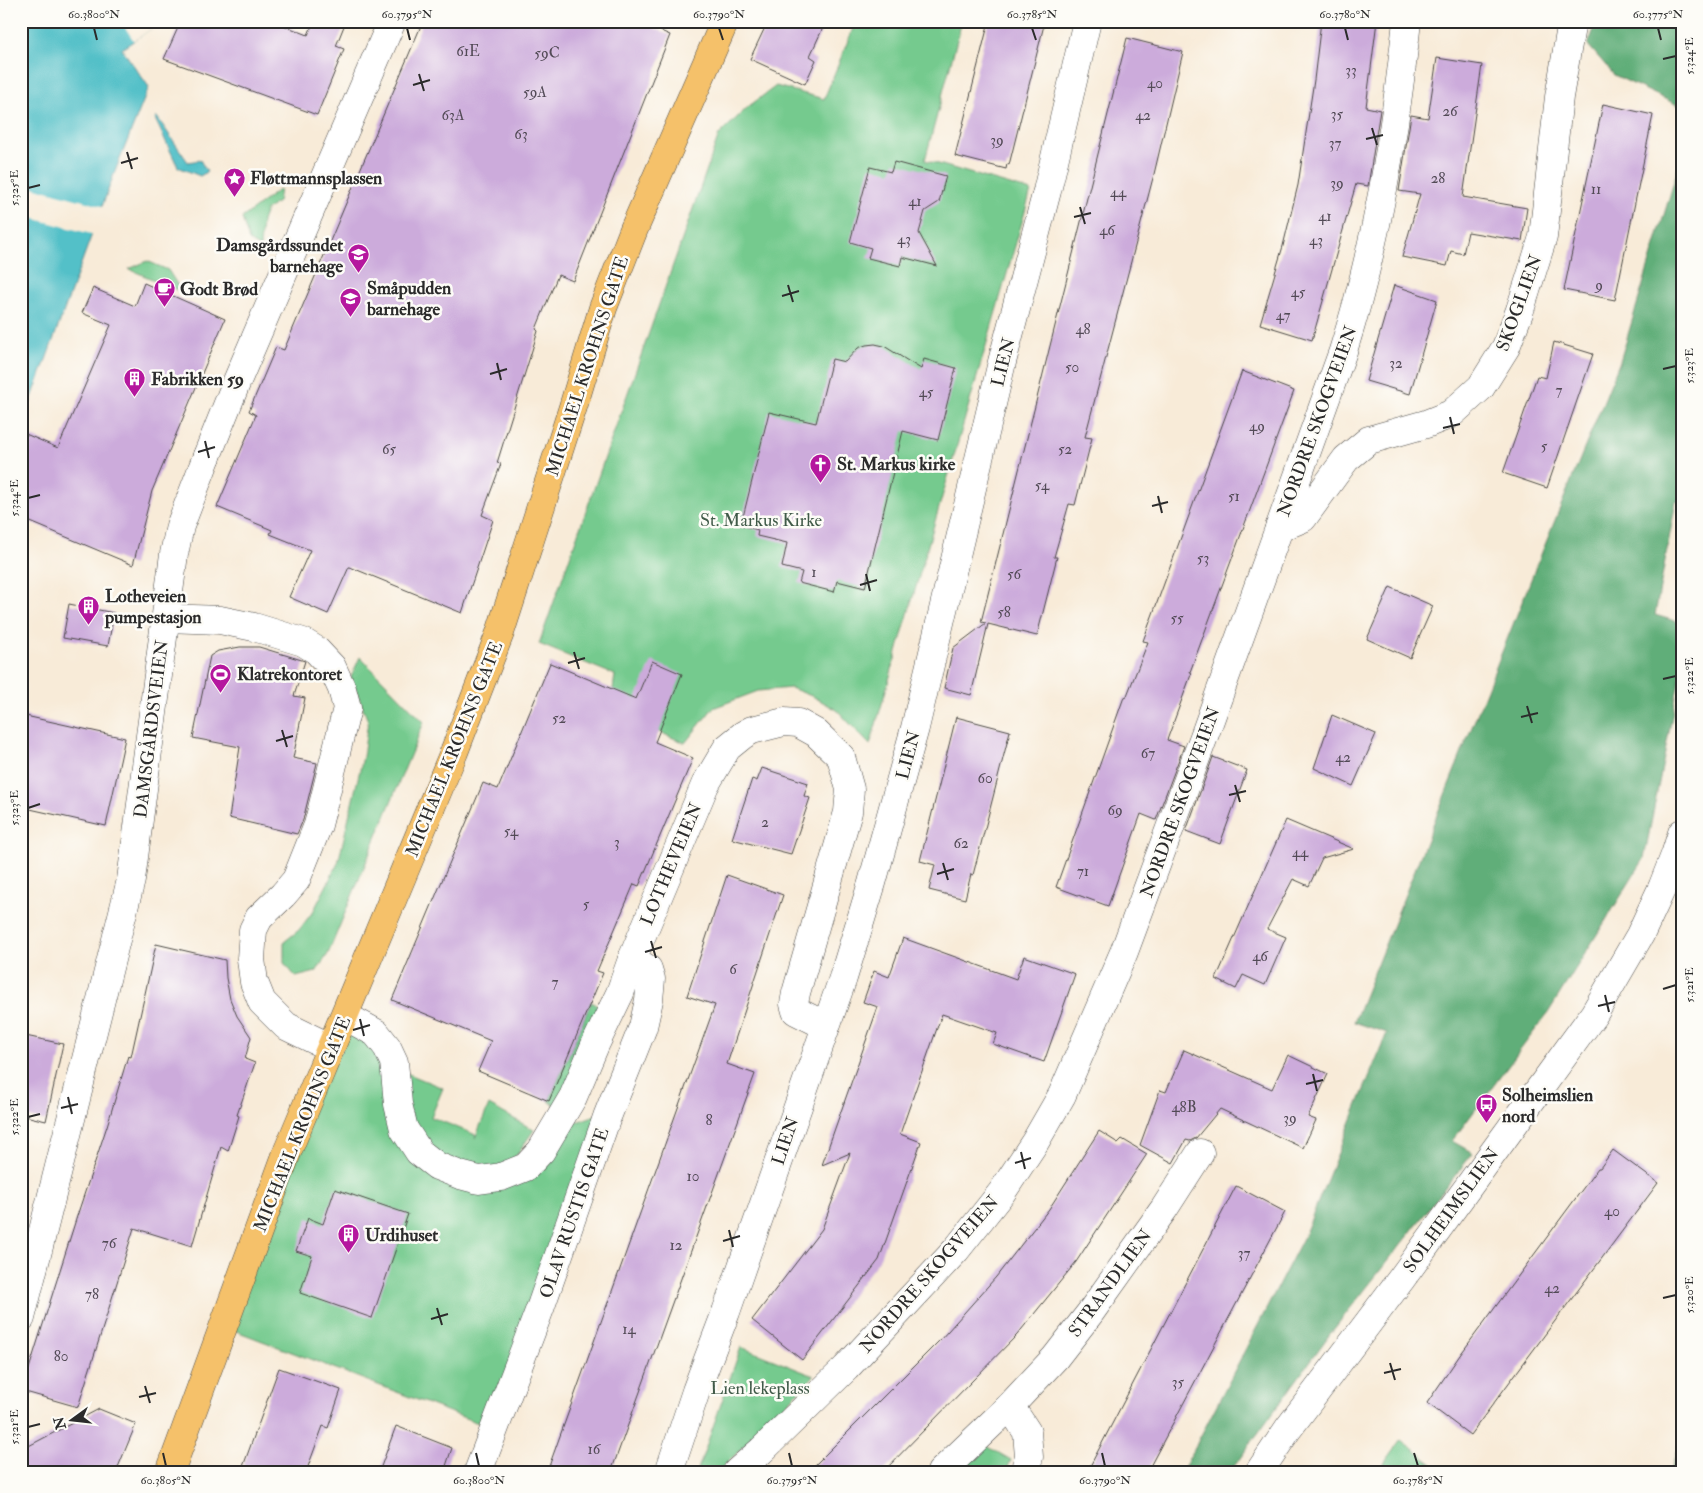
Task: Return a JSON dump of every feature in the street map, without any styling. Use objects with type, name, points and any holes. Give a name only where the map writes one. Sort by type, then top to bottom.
[{"type":"main road","name":"MICHAEL KROHNS GATE","points":[[170,1472],[288,1150],[454,752],[500,633],[603,308],[634,229],[725,21]]},
{"type":"street","name":"DAMSGÅRDSVEIEN","points":[[21,1318],[131,880],[174,554],[180,526],[237,381],[392,21]]},
{"type":"street","name":"LIEN","points":[[669,1472],[696,1390],[726,1312],[843,978],[872,883],[915,728],[1002,362],[1047,191],[1087,21]]},
{"type":"street","name":"NORDRE SKOGVEIEN","points":[[737,1472],[846,1368],[956,1250],[1002,1192],[1035,1142],[1062,1095],[1124,952],[1206,731],[1358,306],[1381,204],[1399,98],[1407,21]]},
{"type":"street","name":"SKOGLIEN","points":[[1279,528],[1303,518],[1346,459],[1369,440],[1426,424],[1451,414],[1481,387],[1506,347],[1543,237],[1560,97],[1572,21]]},
{"type":"street","points":[[166,618],[220,620],[254,627],[303,642],[316,650],[332,667],[342,688],[347,708],[318,825],[296,880],[283,896],[259,918],[253,930],[251,959],[254,982],[262,1002],[286,1026],[331,1048]]},
{"type":"street","name":"LOTHEVEIEN","points":[[345,1016],[376,1033],[387,1047],[394,1062],[398,1104],[404,1130],[419,1152],[437,1166],[479,1180],[501,1177],[526,1167],[541,1151],[572,1097],[620,993],[632,959],[705,785],[727,748],[743,735],[752,730],[784,722],[798,723],[816,734],[841,757],[850,789],[848,812],[794,1004],[796,1011],[826,1026]]},
{"type":"street","name":"SOLHEIMSLIEN","points":[[1259,1472],[1288,1429],[1402,1278],[1594,1014],[1640,935],[1662,888],[1682,833]]},
{"type":"street","name":"OLAV RUSTIS GATE","points":[[478,1472],[541,1306],[607,1117],[642,1027],[649,1000],[651,979],[648,969],[632,959]]},
{"type":"street","name":"STRANDLIEN","points":[[941,1472],[1010,1406],[1055,1358],[1090,1313],[1164,1209],[1200,1153]]},
{"type":"street","points":[[1010,1406],[1027,1432],[1029,1457],[1024,1472]]},
{"type":"green space","name":"St. Markus Kirke","points":[[856,21],[962,21],[925,160],[1031,191],[870,745],[837,710],[814,697],[791,688],[758,691],[713,708],[685,743],[610,711],[615,675],[539,644],[719,135],[749,106],[776,86],[824,99]]},
{"type":"green space","points":[[1597,21],[1682,21],[1682,107],[1614,75],[1588,45]]},
{"type":"green space","points":[[1682,155],[1682,502],[1676,501],[1655,615],[1682,623],[1682,666],[1644,859],[1548,1013],[1452,1141],[1473,1153],[1330,1334],[1230,1472],[1182,1472],[1304,1236],[1387,1033],[1354,1022],[1620,361]]},
{"type":"green space","points":[[280,189],[278,202],[266,210],[262,221],[260,248],[249,241],[242,218]]},
{"type":"green space","points":[[147,261],[168,270],[182,292],[129,269]]},
{"type":"green space","points":[[360,657],[424,722],[328,954],[316,972],[296,977],[284,963],[284,942],[299,930],[314,910],[338,863],[363,757],[368,721],[351,677]]},
{"type":"green space","points":[[591,1002],[608,1010],[561,1110],[549,1101]]},
{"type":"green space","points":[[345,1016],[394,1068],[443,1088],[431,1117],[476,1135],[475,1138],[489,1105],[534,1130],[502,1176],[554,1130],[610,1110],[494,1429],[223,1326]]},
{"type":"green space","name":"Lien lekeplass","points":[[741,1347],[814,1376],[718,1472],[697,1472]]},
{"type":"green space","points":[[1682,1430],[1682,1472],[1671,1472]]},
{"type":"green space","points":[[1401,1440],[1434,1465],[1429,1472],[1378,1472]]},
{"type":"green space","points":[[985,1445],[1011,1460],[1006,1472],[958,1472]]},
{"type":"water","points":[[21,21],[162,21],[122,49],[149,87],[114,174],[21,428]]},
{"type":"water","points":[[157,117],[188,162],[200,160],[207,172],[200,176],[178,167],[155,119]]},
{"type":"pier","points":[[121,21],[150,21],[154,27],[134,41]]},
{"type":"pier","points":[[21,184],[105,207],[95,235],[21,215]]},
{"type":"building","points":[[181,21],[273,21],[308,35],[314,21],[346,21],[336,46],[344,49],[317,115],[164,59]]},
{"type":"building","points":[[423,21],[638,21],[670,35],[573,281],[558,275],[536,329],[538,331],[497,463],[501,464],[482,515],[493,520],[462,613],[349,567],[328,614],[289,597],[310,550],[270,534],[272,530],[217,507],[256,415],[249,411],[276,347],[284,350]]},
{"type":"building","points":[[768,21],[826,21],[810,56],[816,60],[805,84],[750,59]]},
{"type":"building","points":[[989,21],[1045,21],[1009,165],[1007,164],[1006,169],[955,156]]},
{"type":"building","points":[[1321,21],[1377,21],[1366,107],[1380,110],[1368,186],[1356,184],[1312,340],[1260,324],[1283,246],[1298,185]]},
{"type":"building","points":[[1127,38],[1183,52],[1154,174],[1085,437],[1092,438],[1075,505],[1069,504],[1054,557],[1057,557],[1037,636],[988,624],[971,695],[944,688],[953,648],[986,623],[981,622]]},
{"type":"building","points":[[1437,58],[1482,65],[1463,197],[1527,208],[1522,241],[1468,232],[1463,254],[1451,251],[1447,266],[1402,257],[1420,194],[1399,191],[1411,115],[1428,118]]},
{"type":"building","points":[[1603,104],[1653,115],[1615,300],[1564,290]]},
{"type":"building","points":[[894,162],[946,176],[939,202],[925,211],[919,233],[937,266],[902,257],[900,266],[868,258],[871,248],[850,242],[870,167],[891,172]]},
{"type":"building","name":"Fabrikken 59","points":[[144,283],[225,319],[152,491],[133,565],[21,518],[21,432],[58,448],[111,325],[82,313],[93,288],[135,306]]},
{"type":"building","points":[[1394,285],[1437,300],[1410,394],[1366,381]]},
{"type":"building","points":[[1554,342],[1593,354],[1547,488],[1503,473],[1537,376],[1546,378]]},
{"type":"building","name":"St. Markus kirke","points":[[875,344],[884,346],[921,369],[924,359],[956,368],[938,440],[903,431],[865,588],[837,581],[834,592],[799,583],[802,572],[782,567],[787,543],[757,536],[758,530],[741,525],[769,412],[816,423],[832,359],[845,362],[858,348]]},
{"type":"building","points":[[1242,371],[1294,391],[1190,672],[1192,672],[1167,740],[1184,746],[1156,820],[1141,814],[1108,906],[1056,887],[1124,697],[1126,698],[1148,642],[1143,641]]},
{"type":"building","points":[[1390,587],[1433,606],[1410,658],[1367,639]]},
{"type":"building","name":"Lotheveien pumpestasjon","points":[[69,604],[114,613],[108,646],[63,638]]},
{"type":"building","points":[[240,647],[259,647],[305,661],[294,696],[305,698],[293,758],[317,763],[303,820],[297,834],[229,818],[240,747],[193,738],[210,656],[218,651]]},
{"type":"building","points":[[652,661],[682,674],[655,742],[693,758],[639,886],[634,884],[597,971],[603,973],[549,1101],[478,1071],[491,1041],[392,1000],[483,783],[498,789],[550,663],[636,699]]},
{"type":"building","points":[[21,715],[125,738],[106,826],[21,807]]},
{"type":"building","points":[[1332,715],[1376,734],[1353,786],[1314,768]]},
{"type":"building","points":[[956,717],[1010,731],[973,875],[971,874],[965,899],[929,890],[935,865],[920,861]]},
{"type":"building","points":[[1213,757],[1247,770],[1220,844],[1186,831]]},
{"type":"building","points":[[762,768],[808,783],[804,796],[810,798],[791,854],[732,839],[752,779],[757,781]]},
{"type":"building","points":[[1286,820],[1354,849],[1322,858],[1309,886],[1293,879],[1267,929],[1286,937],[1265,985],[1243,975],[1236,989],[1216,979]]},
{"type":"building","points":[[727,875],[783,895],[727,1064],[755,1074],[611,1472],[547,1472],[715,1005],[687,996]]},
{"type":"building","points":[[903,938],[1016,979],[1024,956],[1075,974],[1044,1062],[993,1044],[997,1033],[942,1014],[900,1134],[921,1142],[879,1260],[802,1360],[752,1320],[822,1229],[850,1153],[822,1165],[878,1007],[863,1002],[874,971],[889,977]]},
{"type":"building","points":[[156,944],[225,960],[230,999],[237,1016],[251,1037],[245,1059],[255,1063],[237,1115],[239,1116],[228,1151],[221,1147],[192,1246],[134,1228],[78,1407],[22,1391],[128,1056],[131,1057]]},
{"type":"building","points":[[21,1035],[63,1044],[46,1121],[21,1115]]},
{"type":"building","points":[[1184,1050],[1272,1089],[1288,1055],[1328,1074],[1308,1117],[1316,1120],[1303,1148],[1220,1109],[1196,1138],[1190,1141],[1186,1140],[1173,1163],[1140,1145],[1160,1090],[1166,1092]]},
{"type":"building","points":[[1099,1131],[1118,1143],[1122,1139],[1147,1154],[1076,1262],[1017,1335],[883,1472],[808,1472],[940,1340],[996,1277],[1049,1209]]},
{"type":"building","points":[[1613,1150],[1658,1183],[1470,1435],[1427,1403],[1460,1355]]},
{"type":"building","points":[[1236,1186],[1285,1212],[1147,1472],[1087,1472]]},
{"type":"building","name":"Urdihuset","points":[[335,1189],[408,1214],[372,1318],[300,1293],[312,1256],[296,1251],[308,1218],[323,1224]]},
{"type":"building","points":[[279,1368],[341,1390],[328,1428],[323,1426],[306,1472],[241,1472]]},
{"type":"building","points":[[99,1409],[136,1424],[116,1472],[21,1472],[21,1450]]},
{"type":"building","points":[[396,1426],[452,1448],[444,1472],[379,1472]]},
{"type":"place","name":"Fløttmannsplassen","points":[[234,197]]},
{"type":"place","name":"Damsgårdssundet barnehage","points":[[359,274]]},
{"type":"place","name":"Godt Brød","points":[[164,308]]},
{"type":"place","name":"Småpudden barnehage","points":[[351,317]]},
{"type":"place","name":"Fabrikken 59","points":[[135,398]]},
{"type":"place","name":"St. Markus kirke","points":[[821,483]]},
{"type":"place","name":"Lotheveien pumpestasjon","points":[[89,625]]},
{"type":"place","name":"Klatrekontoret","points":[[221,693]]},
{"type":"place","name":"Solheimslien nord","points":[[1486,1124]]},
{"type":"place","name":"Urdihuset","points":[[349,1254]]}]
